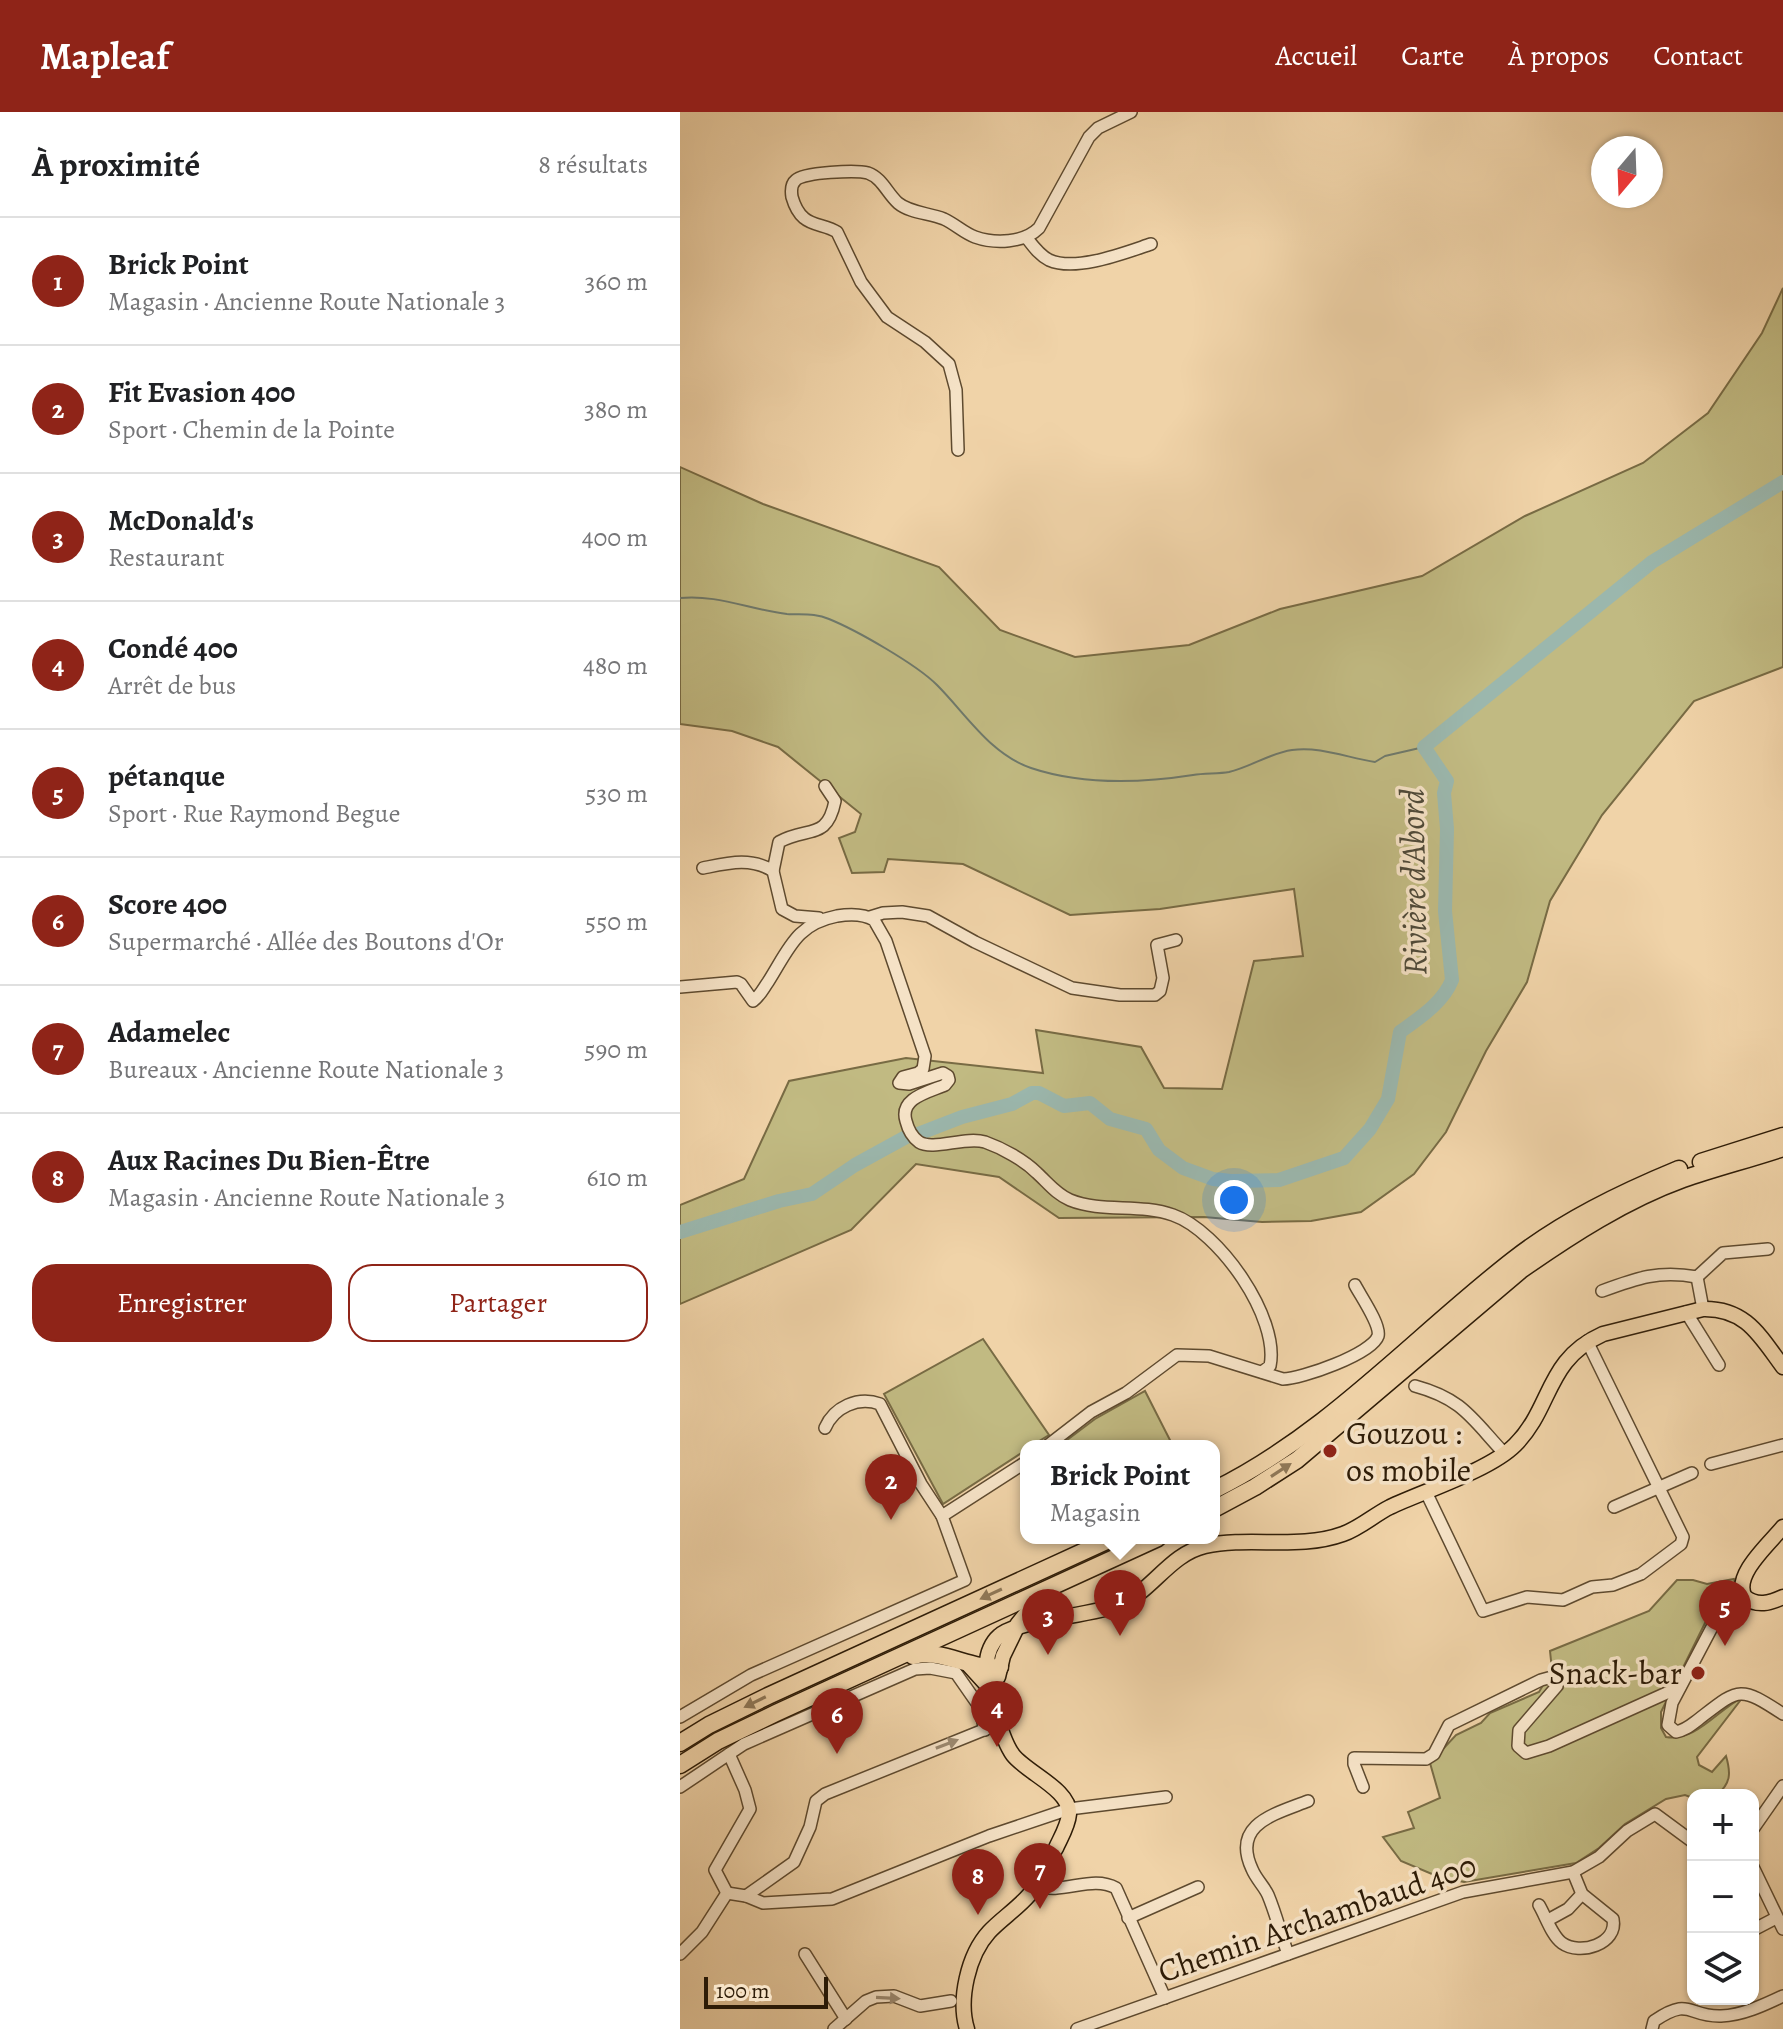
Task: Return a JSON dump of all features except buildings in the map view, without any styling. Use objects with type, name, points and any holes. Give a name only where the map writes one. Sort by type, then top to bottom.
[{"type":"highway","points":[[1220,1487],[1286,1449],[1323,1421],[1514,1259],[1556,1230],[1678,1169],[1783,1136]]},
{"type":"highway","points":[[1220,1506],[1297,1460],[1521,1270],[1559,1244],[1599,1220],[1681,1180],[1783,1148]]},
{"type":"highway","points":[[680,1743],[768,1696],[1100,1544]]},
{"type":"highway","points":[[680,1765],[743,1729],[1146,1544]]},
{"type":"highway","points":[[1018,1625],[1036,1603],[1147,1544]]},
{"type":"highway","points":[[743,1729],[921,1653],[993,1668]]},
{"type":"highway","points":[[970,1665],[993,1695]]},
{"type":"main road","points":[[1220,1544],[1319,1540],[1345,1533],[1388,1508],[1504,1453],[1525,1432],[1564,1362],[1587,1341],[1603,1334],[1686,1312],[1718,1309],[1733,1313],[1755,1329],[1783,1367]]},
{"type":"main road","points":[[1783,1527],[1743,1576],[1742,1593],[1757,1603],[1783,1597]]},
{"type":"main road","points":[[967,2029],[957,2004],[966,1988],[969,1970],[980,1944],[988,1932],[1024,1901],[1036,1885],[1065,1829],[1069,1809],[1062,1795],[1023,1766],[992,1727],[993,1668],[990,1651],[995,1641],[1008,1629],[1018,1625],[1078,1616],[1124,1603],[1193,1550],[1218,1544]]},
{"type":"street","points":[[958,450],[956,390],[949,364],[925,342],[887,317],[861,282],[837,232],[812,223],[800,214],[792,196],[793,183],[797,178],[808,175],[845,171],[868,173],[876,177],[898,203],[945,219],[975,237],[992,240],[1026,237],[1039,228],[1089,137],[1098,128],[1131,112]]},
{"type":"street","points":[[1026,237],[1048,259],[1068,263],[1109,257],[1151,244]]},
{"type":"street","points":[[824,919],[795,916],[782,909],[773,871],[779,842],[794,833],[819,831],[829,821],[835,801],[825,786]]},
{"type":"street","points":[[703,868],[742,862],[757,863],[773,871]]},
{"type":"street","points":[[680,987],[737,982],[753,1001],[809,924],[842,915],[870,917],[902,912],[928,916],[1072,988],[1120,995],[1155,995],[1160,991],[1163,978],[1157,945],[1176,940]]},
{"type":"street","points":[[870,917],[881,929],[886,941],[925,1056],[923,1069],[903,1077],[899,1083],[909,1084],[943,1073],[949,1080],[945,1085],[909,1101],[905,1108],[906,1124],[913,1136],[928,1145],[958,1140],[988,1144],[1024,1162],[1068,1199],[1173,1215],[1190,1224],[1221,1252],[1242,1278],[1257,1304],[1269,1331],[1272,1349],[1270,1366],[1262,1372]]},
{"type":"street","points":[[1602,1291],[1650,1275],[1665,1273],[1697,1277],[1723,1253],[1768,1249]]},
{"type":"street","points":[[1697,1277],[1703,1309]]},
{"type":"street","points":[[1055,1440],[1177,1355],[1209,1356],[1283,1379],[1295,1379],[1371,1345],[1378,1335],[1378,1326],[1355,1285]]},
{"type":"street","points":[[1686,1312],[1719,1365]]},
{"type":"street","points":[[1426,1492],[1480,1608],[1485,1612],[1527,1597],[1563,1600],[1592,1587],[1613,1585],[1641,1574],[1679,1546],[1683,1540],[1587,1341]]},
{"type":"street","points":[[1415,1386],[1438,1392],[1456,1402],[1504,1453]]},
{"type":"street","points":[[680,1717],[738,1681],[965,1580],[942,1516],[921,1484],[880,1404],[864,1402],[844,1406],[829,1419],[825,1428]]},
{"type":"street","points":[[1711,1464],[1783,1445]]},
{"type":"street","points":[[942,1516],[1020,1466]]},
{"type":"street","points":[[1614,1507],[1692,1473]]},
{"type":"street","points":[[1742,1593],[1719,1614],[1680,1687],[1667,1718],[1668,1725],[1676,1732],[1687,1729],[1727,1697],[1738,1693],[1757,1696],[1783,1714]]},
{"type":"street","points":[[680,1787],[761,1735],[915,1669],[930,1668],[956,1673],[992,1727],[825,1794],[816,1801],[810,1827],[794,1862],[746,1896]]},
{"type":"street","points":[[1363,1787],[1354,1758],[1426,1759],[1434,1754],[1449,1725],[1541,1680],[1552,1677],[1557,1686],[1519,1730],[1518,1746],[1526,1753],[1549,1746],[1680,1687]]},
{"type":"street","points":[[979,1706],[993,1695]]},
{"type":"street","points":[[729,1754],[750,1809],[717,1864],[717,1877],[727,1893],[763,1903],[832,1899],[989,1836],[1069,1809],[1166,1797]]},
{"type":"street","points":[[1759,1820],[1783,1786]]},
{"type":"street","points":[[1288,1954],[1268,1896],[1251,1869],[1245,1846],[1248,1835],[1269,1816],[1308,1801]]},
{"type":"street","name":"Chemin Archambaud 400","points":[[1077,2029],[1463,1892],[1492,1884],[1573,1872],[1599,1857],[1627,1831],[1655,1814],[1687,1838]]},
{"type":"street","points":[[1539,1905],[1561,1943],[1581,1949],[1604,1941],[1611,1935],[1614,1926],[1612,1918],[1582,1894],[1573,1872]]},
{"type":"street","points":[[1759,1880],[1783,1929]]},
{"type":"street","points":[[1036,1885],[1042,1888],[1094,1882],[1112,1885],[1122,1896],[1128,1918],[1165,1998]]},
{"type":"street","points":[[1128,1918],[1198,1887]]},
{"type":"street","points":[[680,1954],[702,1932],[727,1893]]},
{"type":"street","points":[[1548,1920],[1568,1909],[1582,1894]]},
{"type":"street","points":[[1759,1927],[1776,1918]]},
{"type":"street","points":[[805,1954],[846,2019]]},
{"type":"street","points":[[834,2029],[866,2001],[876,1997],[894,1996],[920,2006],[957,2004]]},
{"type":"street","points":[[1652,2029],[1654,2021],[1678,2008],[1720,2016],[1757,2008],[1783,1996]]},
{"type":"street","points":[[1735,2005],[1739,2012]]},
{"type":"shaded area","points":[[1783,288],[1783,667],[1694,701],[1602,815],[1550,901],[1527,982],[1486,1051],[1446,1132],[1414,1174],[1361,1212],[1311,1221],[1262,1222],[1204,1217],[1059,1218],[999,1177],[916,1164],[851,1230],[680,1304],[680,1205],[744,1179],[789,1081],[906,1058],[1043,1073],[1036,1030],[1141,1047],[1164,1088],[1222,1089],[1254,961],[1303,956],[1294,889],[1160,909],[1070,915],[963,864],[888,859],[884,872],[852,873],[839,838],[855,832],[861,814],[778,747],[732,731],[680,724],[680,467],[763,504],[939,567],[1000,630],[1075,657],[1189,645],[1280,609],[1422,576],[1525,516],[1643,463],[1708,413],[1762,333]]},
{"type":"shaded area","points":[[983,1339],[1049,1435],[1041,1440],[1020,1440],[1020,1454],[943,1504],[884,1394]]},
{"type":"shaded area","points":[[1145,1391],[1170,1440],[1067,1440],[1095,1419]]},
{"type":"shaded area","points":[[1734,1579],[1737,1590],[1712,1609],[1661,1712],[1661,1728],[1666,1737],[1687,1735],[1743,1697],[1697,1757],[1699,1765],[1712,1772],[1726,1756],[1729,1777],[1722,1789],[1687,1789],[1687,1796],[1666,1799],[1625,1824],[1599,1848],[1576,1863],[1464,1882],[1439,1877],[1401,1861],[1383,1837],[1414,1828],[1408,1812],[1440,1798],[1430,1763],[1456,1735],[1481,1723],[1490,1713],[1539,1692],[1552,1670],[1550,1651],[1649,1611],[1677,1580],[1707,1584]]},
{"type":"waterway","name":"Rivière d'Abord","points":[[918,1134],[1039,1093],[1064,1106],[1090,1103],[1110,1119],[1146,1129],[1159,1150],[1183,1168],[1213,1179],[1279,1180],[1344,1158],[1370,1129],[1388,1099],[1400,1032],[1437,1003],[1452,980],[1445,911],[1447,829],[1444,793],[1447,781],[1424,747],[1652,562],[1783,482]]},
{"type":"waterway","points":[[680,598],[720,600],[774,612],[819,616],[841,624],[915,667],[937,685],[1003,753],[1016,762],[1051,774],[1091,780],[1153,780],[1229,772],[1292,750],[1323,751],[1375,762],[1385,756],[1424,747]]},
{"type":"waterway","name":"Rivière d'Abord","points":[[680,1232],[779,1201],[812,1194],[855,1165],[906,1137]]},
{"type":"place","name":"Gouzou : os mobile","points":[[1330,1451]]},
{"type":"place","name":"Fit Evasion 400","points":[[891,1520]]},
{"type":"place","name":"Brick Point","points":[[1120,1636]]},
{"type":"place","name":"pétanque","points":[[1725,1646]]},
{"type":"place","name":"McDonald's","points":[[1048,1655]]},
{"type":"place","name":"Snack-bar","points":[[1698,1673]]},
{"type":"place","name":"Condé 400","points":[[997,1747]]},
{"type":"place","name":"Score 400","points":[[837,1754]]},
{"type":"place","name":"Adamelec","points":[[1040,1909]]},
{"type":"place","name":"Aux Racines Du Bien-Être","points":[[978,1915]]}]
